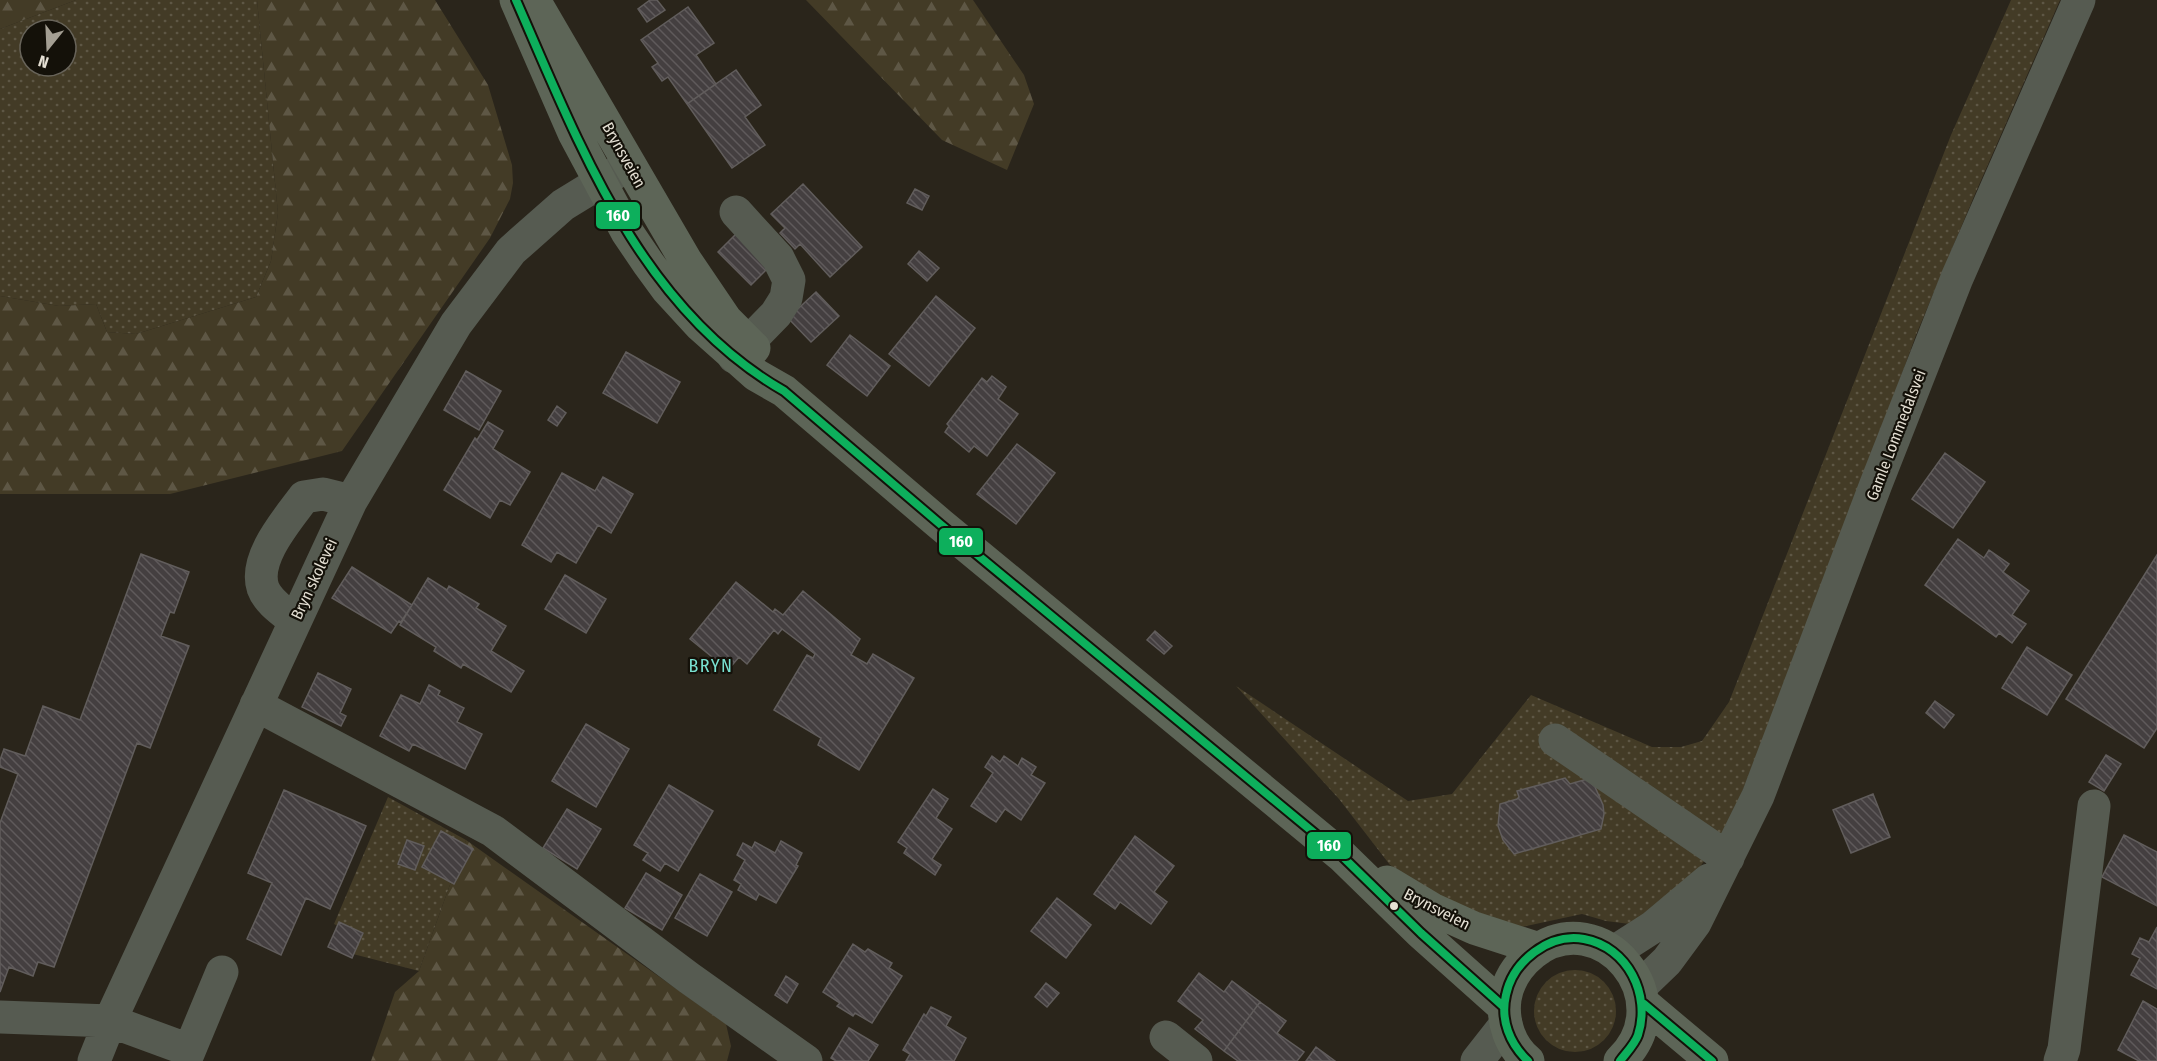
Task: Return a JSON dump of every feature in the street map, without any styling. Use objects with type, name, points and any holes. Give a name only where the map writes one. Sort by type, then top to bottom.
[{"type":"main road","name":"Brynsveien","points":[[516,0],[574,133],[627,232],[667,289],[701,326],[741,350]]},
{"type":"main road","name":"Brynsveien","points":[[534,0],[629,165],[686,261],[726,320],[756,375],[784,391],[931,517],[1342,856],[1505,1015]]},
{"type":"main road","name":"Brynsveien","points":[[1342,856],[1432,909],[1474,928],[1539,949]]},
{"type":"main road","points":[[1528,1061],[1512,1041],[1505,1015],[1507,989],[1512,977],[1525,959],[1539,949],[1563,940],[1581,940],[1598,944],[1614,952],[1629,967],[1642,995],[1712,1061]]},
{"type":"main road","points":[[1620,1061],[1635,1043],[1643,1022],[1642,995]]},
{"type":"street","name":"Gamle Lommedalsvei","points":[[1642,995],[1695,923],[1758,796],[1957,278],[2079,0]]},
{"type":"street","name":"Bryn skolevei","points":[[94,1061],[110,1021],[351,501],[456,324],[511,250],[563,205],[629,165]]},
{"type":"street","points":[[736,212],[778,258],[789,280],[786,298],[776,314],[741,350]]},
{"type":"street","points":[[295,621],[271,601],[263,587],[262,570],[274,537],[304,497],[323,494],[351,501]]},
{"type":"street","points":[[256,705],[493,831],[689,978],[806,1061]]},
{"type":"street","points":[[1555,740],[1724,865]]},
{"type":"street","points":[[2060,1061],[2064,1049],[2094,806]]},
{"type":"street","name":"Gamle Lommedalsvei","points":[[1614,952],[1653,927],[1724,865]]},
{"type":"street","points":[[0,1017],[110,1021],[187,1055],[222,972]]},
{"type":"street","points":[[1477,1061],[1505,1015]]},
{"type":"street","points":[[1166,1038],[1196,1061]]},
{"type":"green space","points":[[0,0],[76,0],[29,18],[18,18],[18,22],[0,29]]},
{"type":"green space","points":[[76,0],[257,0],[278,213],[271,261],[256,297],[136,334],[107,332],[96,304],[59,306],[0,296],[0,29],[18,22],[18,78],[78,78],[78,18],[29,18]]},
{"type":"green space","points":[[257,0],[435,0],[488,85],[512,165],[513,183],[510,199],[490,238],[342,451],[170,494],[0,494],[0,296],[59,306],[96,304],[107,332],[136,334],[256,297],[271,261],[278,213]]},
{"type":"green space","points":[[806,0],[973,0],[1024,75],[1034,104],[1007,170],[942,140]]},
{"type":"green space","points":[[2011,0],[2060,0],[1916,335],[1860,490],[1730,823],[1689,883],[1630,924],[1606,921],[1582,914],[1522,927],[1467,910],[1390,865],[1339,799],[1236,686],[1408,801],[1452,794],[1531,695],[1652,747],[1681,747],[1702,741],[1729,702],[1951,135]]},
{"type":"green space","points":[[388,797],[466,840],[419,971],[353,954],[361,937],[334,924]]},
{"type":"green space","points":[[466,840],[726,1024],[731,1046],[727,1061],[371,1061],[395,992],[419,971]]},
{"type":"green space","points":[[1575,970],[1591,973],[1604,982],[1613,995],[1616,1011],[1613,1027],[1604,1040],[1591,1049],[1575,1052],[1559,1049],[1546,1040],[1537,1027],[1534,1011],[1537,995],[1546,982],[1559,973]]},
{"type":"building","points":[[650,0],[657,0],[665,10],[647,22],[638,9]]},
{"type":"building","points":[[688,7],[714,43],[696,55],[716,84],[687,104],[668,77],[662,81],[652,67],[658,63],[641,40]]},
{"type":"building","points":[[736,70],[761,105],[745,117],[765,145],[732,168],[687,104]]},
{"type":"building","points":[[803,184],[862,247],[830,277],[800,244],[795,249],[780,233],[785,228],[771,214]]},
{"type":"building","points":[[915,189],[929,196],[922,210],[907,203]]},
{"type":"building","points":[[737,233],[770,266],[751,285],[718,252]]},
{"type":"building","points":[[919,251],[939,268],[927,281],[908,264]]},
{"type":"building","points":[[816,292],[839,316],[811,342],[788,318]]},
{"type":"building","points":[[936,296],[975,328],[929,386],[889,354]]},
{"type":"building","points":[[850,335],[890,366],[867,396],[827,365]]},
{"type":"building","points":[[626,352],[680,382],[657,423],[603,393]]},
{"type":"building","points":[[466,371],[501,391],[479,430],[444,410]]},
{"type":"building","points":[[992,376],[1006,387],[998,399],[1018,414],[987,456],[974,446],[969,452],[945,432],[949,426],[947,424],[982,378],[987,382]]},
{"type":"building","points":[[557,406],[566,413],[557,426],[548,420]]},
{"type":"building","points":[[488,422],[503,431],[493,449],[530,472],[510,505],[500,500],[490,518],[444,490],[475,438],[477,440]]},
{"type":"building","points":[[1017,444],[1055,473],[1016,524],[977,494]]},
{"type":"building","points":[[1945,453],[1985,482],[1953,528],[1912,499]]},
{"type":"building","points":[[562,473],[595,491],[603,477],[633,494],[611,533],[598,525],[576,563],[557,552],[551,562],[522,545]]},
{"type":"building","points":[[1958,539],[1984,558],[1989,550],[2009,564],[2003,572],[2029,591],[2012,615],[2026,624],[2012,643],[1999,633],[1996,637],[1925,585]]},
{"type":"building","points":[[141,554],[189,572],[174,613],[170,612],[161,636],[189,646],[150,748],[137,743],[54,967],[38,962],[33,976],[9,967],[0,992],[0,823],[18,774],[0,767],[0,760],[4,749],[25,756],[43,706],[80,720]]},
{"type":"building","points":[[2157,555],[2157,728],[2144,748],[2066,699]]},
{"type":"building","points":[[352,567],[412,605],[391,633],[332,598]]},
{"type":"building","points":[[565,575],[606,599],[586,633],[545,609]]},
{"type":"building","points":[[428,578],[447,590],[449,586],[479,604],[476,608],[506,626],[491,651],[524,671],[511,692],[463,664],[461,668],[434,651],[436,647],[400,625]]},
{"type":"building","points":[[736,582],[773,612],[775,609],[783,615],[803,591],[860,639],[851,655],[867,664],[873,654],[914,678],[859,770],[818,745],[821,738],[774,710],[807,655],[813,658],[815,654],[782,629],[778,634],[774,630],[747,664],[739,657],[728,670],[690,639]]},
{"type":"building","points":[[1155,631],[1172,646],[1164,654],[1147,640]]},
{"type":"building","points":[[2027,647],[2072,675],[2047,715],[2002,688]]},
{"type":"building","points":[[318,673],[351,689],[340,713],[346,716],[341,726],[302,707]]},
{"type":"building","points":[[429,685],[440,691],[438,695],[464,708],[457,722],[482,734],[465,769],[413,744],[409,751],[380,736],[401,695],[420,704]]},
{"type":"building","points":[[1935,701],[1954,715],[1944,728],[1926,713]]},
{"type":"building","points":[[586,724],[629,749],[596,807],[552,781]]},
{"type":"building","points":[[2106,755],[2121,764],[2104,791],[2089,782]]},
{"type":"building","points":[[992,756],[1000,762],[1004,756],[1018,766],[1022,758],[1036,767],[1031,775],[1045,783],[1021,820],[1005,809],[996,822],[971,806],[993,773],[985,767]]},
{"type":"building","points":[[1565,778],[1570,784],[1587,779],[1595,787],[1603,805],[1601,829],[1514,854],[1503,840],[1498,826],[1500,804],[1517,799],[1519,797],[1517,791]]},
{"type":"building","points":[[669,785],[713,811],[678,871],[665,863],[660,871],[643,860],[648,853],[634,845]]},
{"type":"building","points":[[933,789],[948,799],[936,818],[952,829],[932,859],[941,865],[935,875],[904,853],[907,848],[898,842]]},
{"type":"building","points":[[284,790],[366,826],[330,909],[306,898],[281,955],[247,939],[272,883],[248,873]]},
{"type":"building","points":[[1873,794],[1890,837],[1851,853],[1833,810]]},
{"type":"building","points":[[567,809],[601,829],[577,869],[543,848]]},
{"type":"building","points":[[441,831],[473,849],[454,884],[422,867]]},
{"type":"building","points":[[2124,835],[2157,852],[2157,906],[2102,877]]},
{"type":"building","points":[[1135,836],[1174,866],[1154,892],[1167,902],[1151,924],[1120,902],[1115,909],[1094,894]]},
{"type":"building","points":[[407,840],[424,846],[415,870],[398,864]]},
{"type":"building","points":[[781,841],[802,853],[796,865],[798,866],[776,903],[759,894],[756,900],[738,890],[741,884],[734,880],[745,860],[737,855],[743,843],[752,848],[755,842],[775,853]]},
{"type":"building","points":[[646,873],[682,895],[662,930],[625,908]]},
{"type":"building","points":[[700,874],[732,892],[707,936],[675,918]]},
{"type":"building","points":[[1057,898],[1091,925],[1066,958],[1031,931]]},
{"type":"building","points":[[339,922],[363,933],[352,958],[328,947]]},
{"type":"building","points":[[2157,927],[2157,989],[2131,975],[2140,958],[2132,954],[2140,938],[2149,942]]},
{"type":"building","points":[[853,944],[865,952],[868,949],[892,963],[889,968],[902,976],[872,1023],[855,1013],[853,1016],[837,1006],[840,1003],[823,992]]},
{"type":"building","points":[[1199,973],[1224,992],[1232,981],[1260,1002],[1224,1051],[1195,1029],[1203,1020],[1178,1001]]},
{"type":"building","points":[[786,976],[798,984],[787,1003],[775,995]]},
{"type":"building","points":[[1046,983],[1059,993],[1047,1007],[1035,997]]},
{"type":"building","points":[[2143,1001],[2157,1009],[2157,1061],[2139,1061],[2118,1050]]},
{"type":"building","points":[[1260,1002],[1286,1021],[1277,1033],[1304,1052],[1297,1061],[1238,1061],[1224,1051]]},
{"type":"building","points":[[931,1007],[951,1017],[946,1026],[966,1038],[954,1061],[906,1061],[910,1054],[903,1050],[924,1014],[926,1016]]},
{"type":"building","points":[[849,1028],[878,1045],[868,1061],[836,1061],[831,1058]]},
{"type":"building","points":[[1316,1047],[1335,1061],[1306,1061]]},
{"type":"transit line","name":"160","points":[[516,0],[564,110],[620,219],[653,269],[690,316],[734,357],[784,391],[940,524],[1342,856],[1421,933],[1504,1007]]},
{"type":"transit line","name":"160","points":[[1528,1061],[1516,1047],[1508,1031],[1504,1004],[1510,983],[1516,971],[1534,952],[1558,940],[1571,938],[1584,939],[1613,952],[1624,962],[1638,989],[1641,1004],[1638,1035],[1620,1061]]},
{"type":"transit line","name":"160","points":[[1644,1004],[1712,1061]]},
{"type":"district","name":"BRYN","points":[[711,666]]}]
